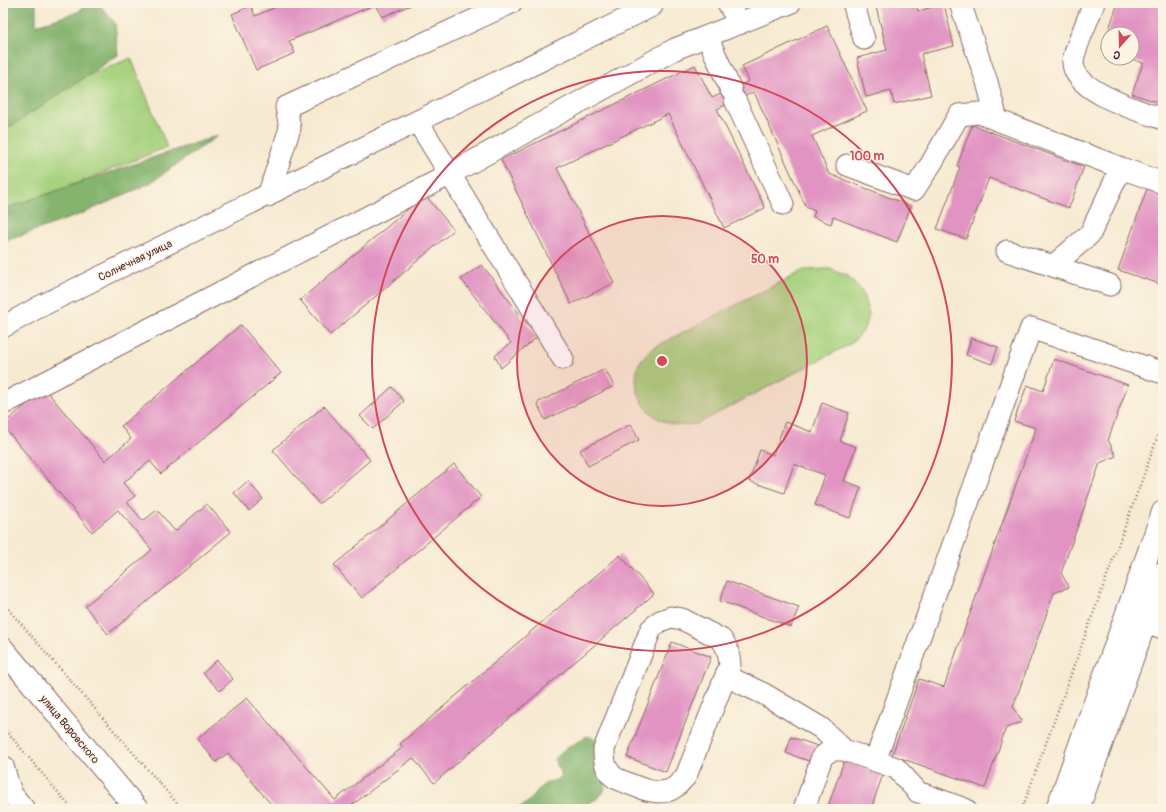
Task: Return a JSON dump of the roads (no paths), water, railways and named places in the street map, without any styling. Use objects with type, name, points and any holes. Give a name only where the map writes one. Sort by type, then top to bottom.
[{"type":"main road","points":[[1057,809],[1163,512]]},
{"type":"main road","points":[[1078,809],[1154,625],[1163,574]]},
{"type":"main road","name":"улица Воровского","points":[[3,649],[137,809]]},
{"type":"street","points":[[268,196],[290,128],[286,106],[511,3]]},
{"type":"street","points":[[728,3],[739,24]]},
{"type":"street","points":[[3,404],[449,174],[674,49],[790,3]]},
{"type":"street","points":[[853,3],[864,39]]},
{"type":"street","points":[[960,3],[987,82],[997,120]]},
{"type":"street","points":[[1094,3],[1073,61],[1076,72],[1098,93],[1115,102],[1163,119]]},
{"type":"street","name":"Солнечная улица","points":[[3,327],[39,307],[268,196],[652,6]]},
{"type":"street","points":[[707,36],[783,204]]},
{"type":"street","points":[[847,164],[914,190],[931,164],[959,115],[979,114],[1163,183]]},
{"type":"street","points":[[418,122],[563,360]]},
{"type":"street","points":[[1053,266],[1090,234],[1121,168]]},
{"type":"street","points":[[1007,251],[1110,285]]},
{"type":"street","points":[[875,761],[1031,328],[1163,373]]},
{"type":"street","points":[[671,617],[682,619],[721,639],[726,644],[729,653],[730,665],[726,676],[686,776],[673,789],[663,792],[654,792],[615,778],[610,774],[604,759],[604,749],[651,629],[660,621],[671,617]]},
{"type":"street","points":[[726,676],[764,694],[821,728],[844,750]]},
{"type":"street","points":[[804,809],[822,757],[831,750],[844,750],[896,768],[916,801],[965,809]]},
{"type":"street","points":[[3,766],[11,793],[24,809]]}]
